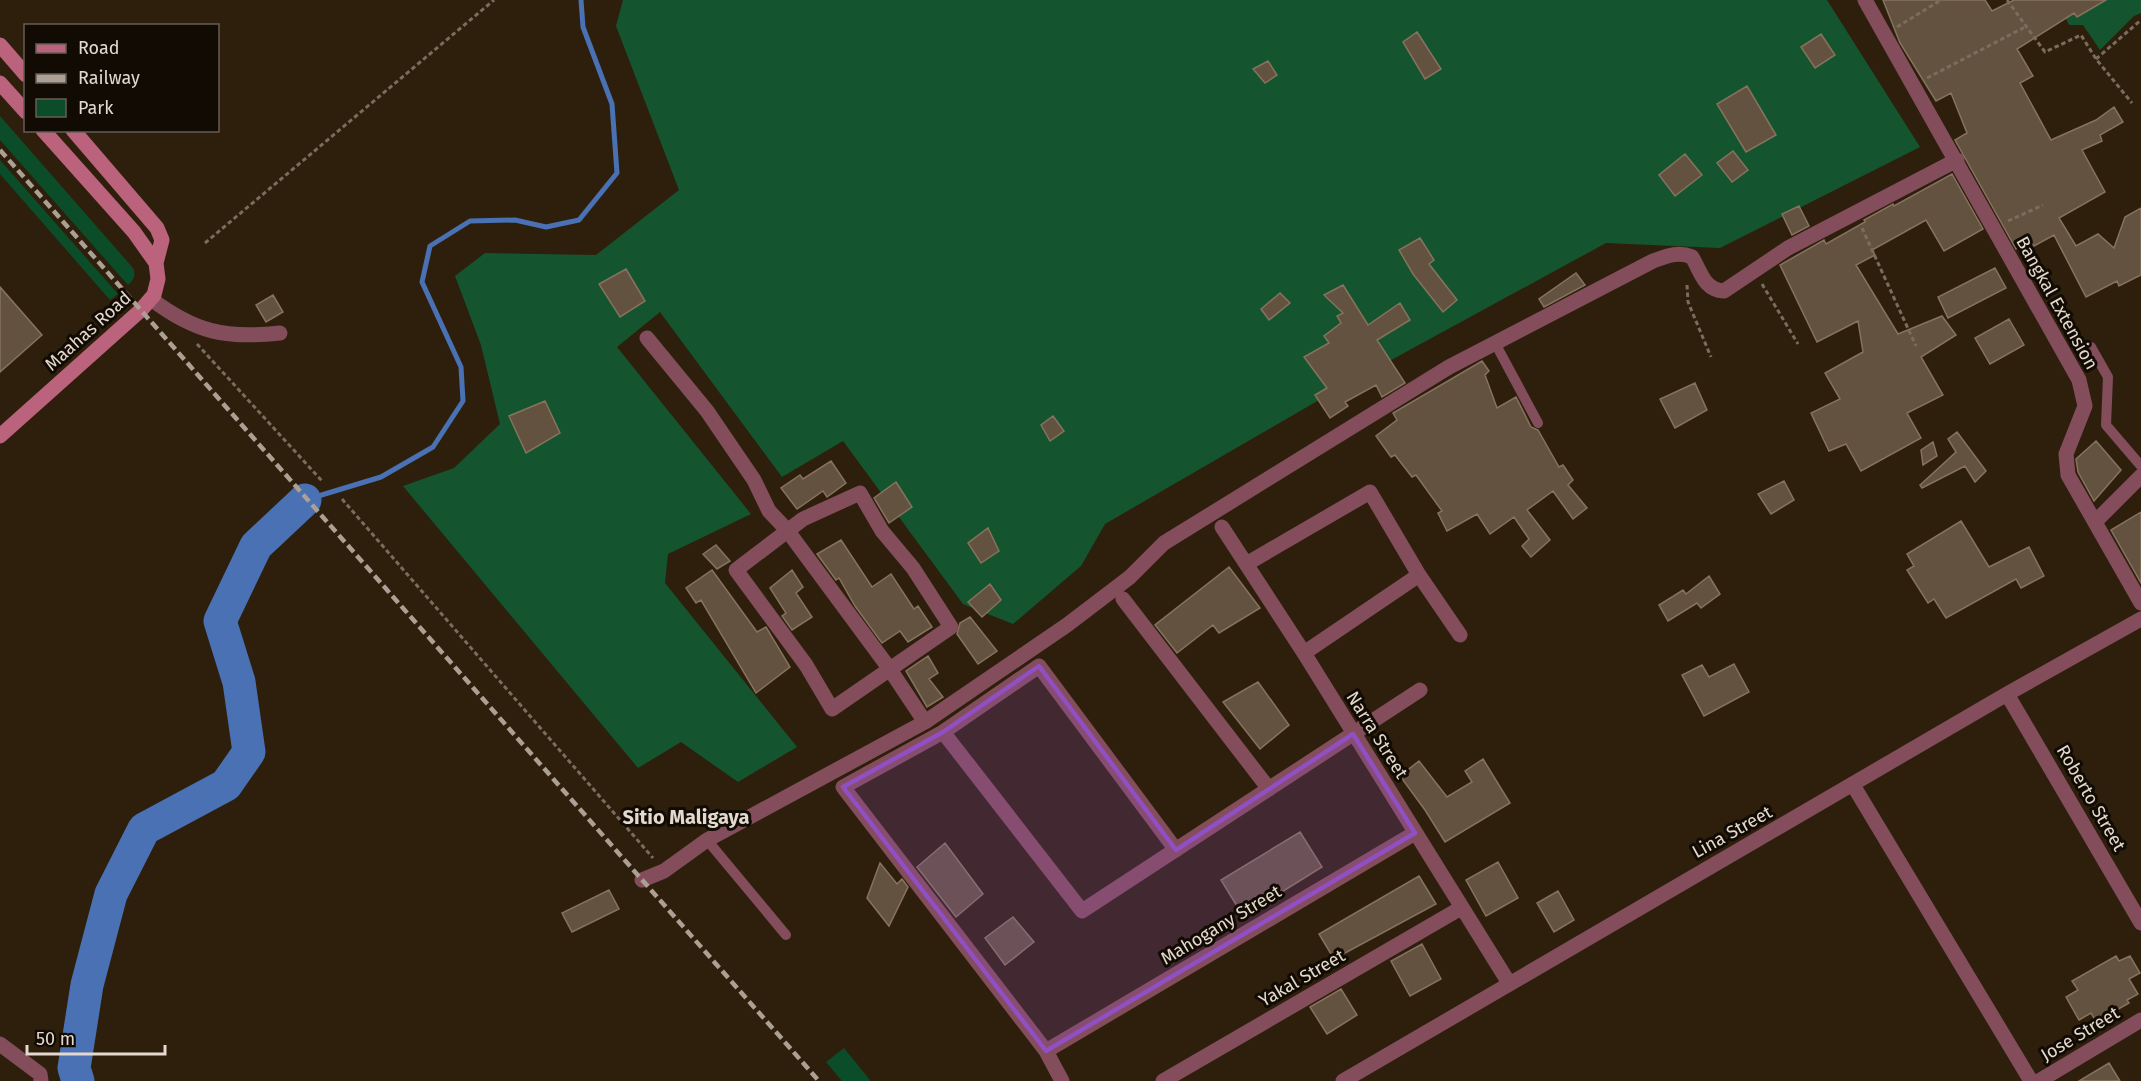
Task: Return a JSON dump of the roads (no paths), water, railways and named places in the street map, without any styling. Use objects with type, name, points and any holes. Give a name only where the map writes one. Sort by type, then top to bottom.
[{"type":"street","name":"Bangkal Extension","points":[[1865,0],[2079,380],[2085,406],[2066,454],[2068,475],[2141,603]]},
{"type":"street","points":[[0,45],[24,73]]},
{"type":"street","points":[[0,83],[24,110]]},
{"type":"street","points":[[45,132],[134,232],[156,263]]},
{"type":"street","name":"Maahas Road","points":[[0,436],[151,299],[158,279],[156,263],[162,240],[158,228],[76,132]]},
{"type":"street","points":[[642,880],[664,872],[707,840],[925,722],[1086,611],[1130,577],[1164,543],[1285,470],[1392,401],[1495,343],[1645,265],[1670,255],[1684,254],[1692,257],[1707,285],[1715,291],[1724,291],[1778,253],[1957,160]]},
{"type":"street","points":[[151,299],[193,326],[238,337],[280,333]]},
{"type":"street","points":[[647,338],[707,411],[754,480],[769,511],[787,530],[889,668],[925,722]]},
{"type":"street","points":[[2095,522],[2141,476]]},
{"type":"street","points":[[1248,563],[1371,492],[1419,575],[1460,635]]},
{"type":"street","points":[[860,493],[882,531],[913,568],[951,627],[889,668],[832,709],[806,665],[735,570],[787,530],[823,509],[860,493]]},
{"type":"street","name":"Narra Street","points":[[1222,527],[1248,563],[1509,983]]},
{"type":"street","points":[[1304,653],[1419,575]]},
{"type":"street","points":[[1123,599],[1269,789]]},
{"type":"street","name":"Lina Street","points":[[1343,1081],[2007,694],[2141,619]]},
{"type":"street","points":[[1062,1081],[1046,1051],[843,787],[943,732],[1038,666],[1176,850]]},
{"type":"street","points":[[943,732],[1082,911],[1420,690]]},
{"type":"street","name":"Roberto Street","points":[[2007,694],[2141,923]]},
{"type":"street","points":[[1853,785],[2031,1081]]},
{"type":"street","name":"Mahogany Street","points":[[1046,1051],[1415,833]]},
{"type":"street","name":"Yakal Street","points":[[1163,1081],[1461,908]]},
{"type":"street","name":"Jose Street","points":[[2039,1081],[2141,1020]]},
{"type":"street","points":[[0,1044],[40,1074],[41,1081]]},
{"type":"lane","points":[[1495,343],[1538,423]]},
{"type":"lane","points":[[2091,347],[2108,377],[2106,426],[2141,466]]},
{"type":"lane","points":[[707,840],[786,935]]},
{"type":"waterway","points":[[305,500],[381,477],[433,447],[463,401],[461,367],[422,282],[430,246],[470,221],[515,220],[546,227],[579,220],[617,173],[612,104],[583,27],[581,0]]},
{"type":"waterway","points":[[78,1081],[74,1068],[87,985],[111,894],[144,829],[226,785],[249,752],[239,682],[220,621],[256,546],[305,500]]},
{"type":"railway","points":[[0,150],[819,1081]]},
{"type":"district","name":"Sitio Maligaya","points":[[686,817]]}]
